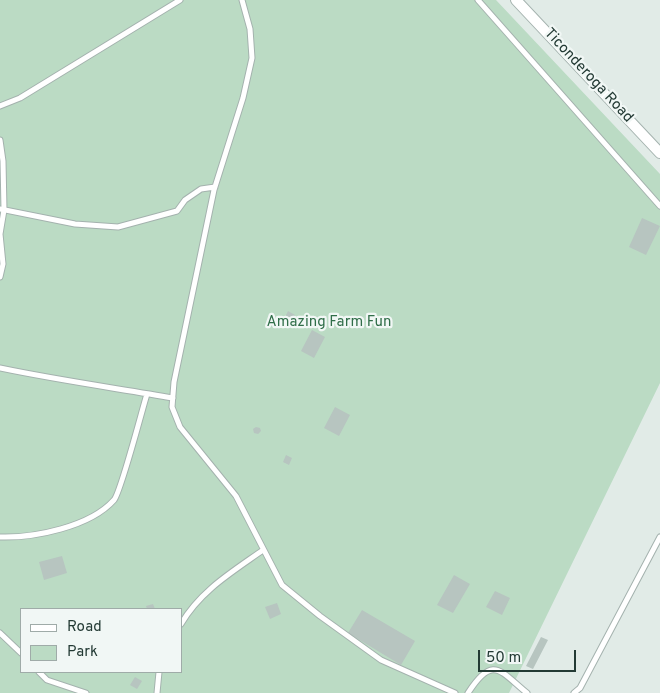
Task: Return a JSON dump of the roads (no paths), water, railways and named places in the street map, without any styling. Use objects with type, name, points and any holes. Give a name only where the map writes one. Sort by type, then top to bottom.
[{"type":"street","name":"Ticonderoga Road","points":[[516,0],[660,153]]},
{"type":"lane","points":[[0,106],[20,98],[180,0]]},
{"type":"lane","points":[[242,0],[250,29],[252,58],[243,98],[215,187],[174,382],[172,408],[180,427],[236,496],[282,585],[320,616],[381,660],[455,693]]},
{"type":"lane","points":[[478,0],[660,206]]},
{"type":"lane","points":[[0,140],[3,161],[0,234],[4,264],[0,278]]},
{"type":"lane","points":[[2,209],[75,224],[118,227],[177,211],[185,200],[201,189],[215,187]]},
{"type":"lane","points":[[0,368],[35,376],[62,378],[173,398]]},
{"type":"lane","points":[[0,537],[37,535],[73,525],[96,514],[116,499],[147,394]]},
{"type":"lane","points":[[574,693],[580,688],[660,537]]},
{"type":"lane","points":[[182,622],[190,608],[210,588],[263,550]]},
{"type":"lane","points":[[0,633],[20,652]]},
{"type":"lane","points":[[468,693],[480,675],[490,670],[505,672],[527,693]]},
{"type":"lane","points":[[40,673],[47,680],[86,693]]},
{"type":"lane","points":[[157,693],[159,673]]},
{"type":"park label","name":"Amazing Farm Fun","points":[[329,323]]}]
